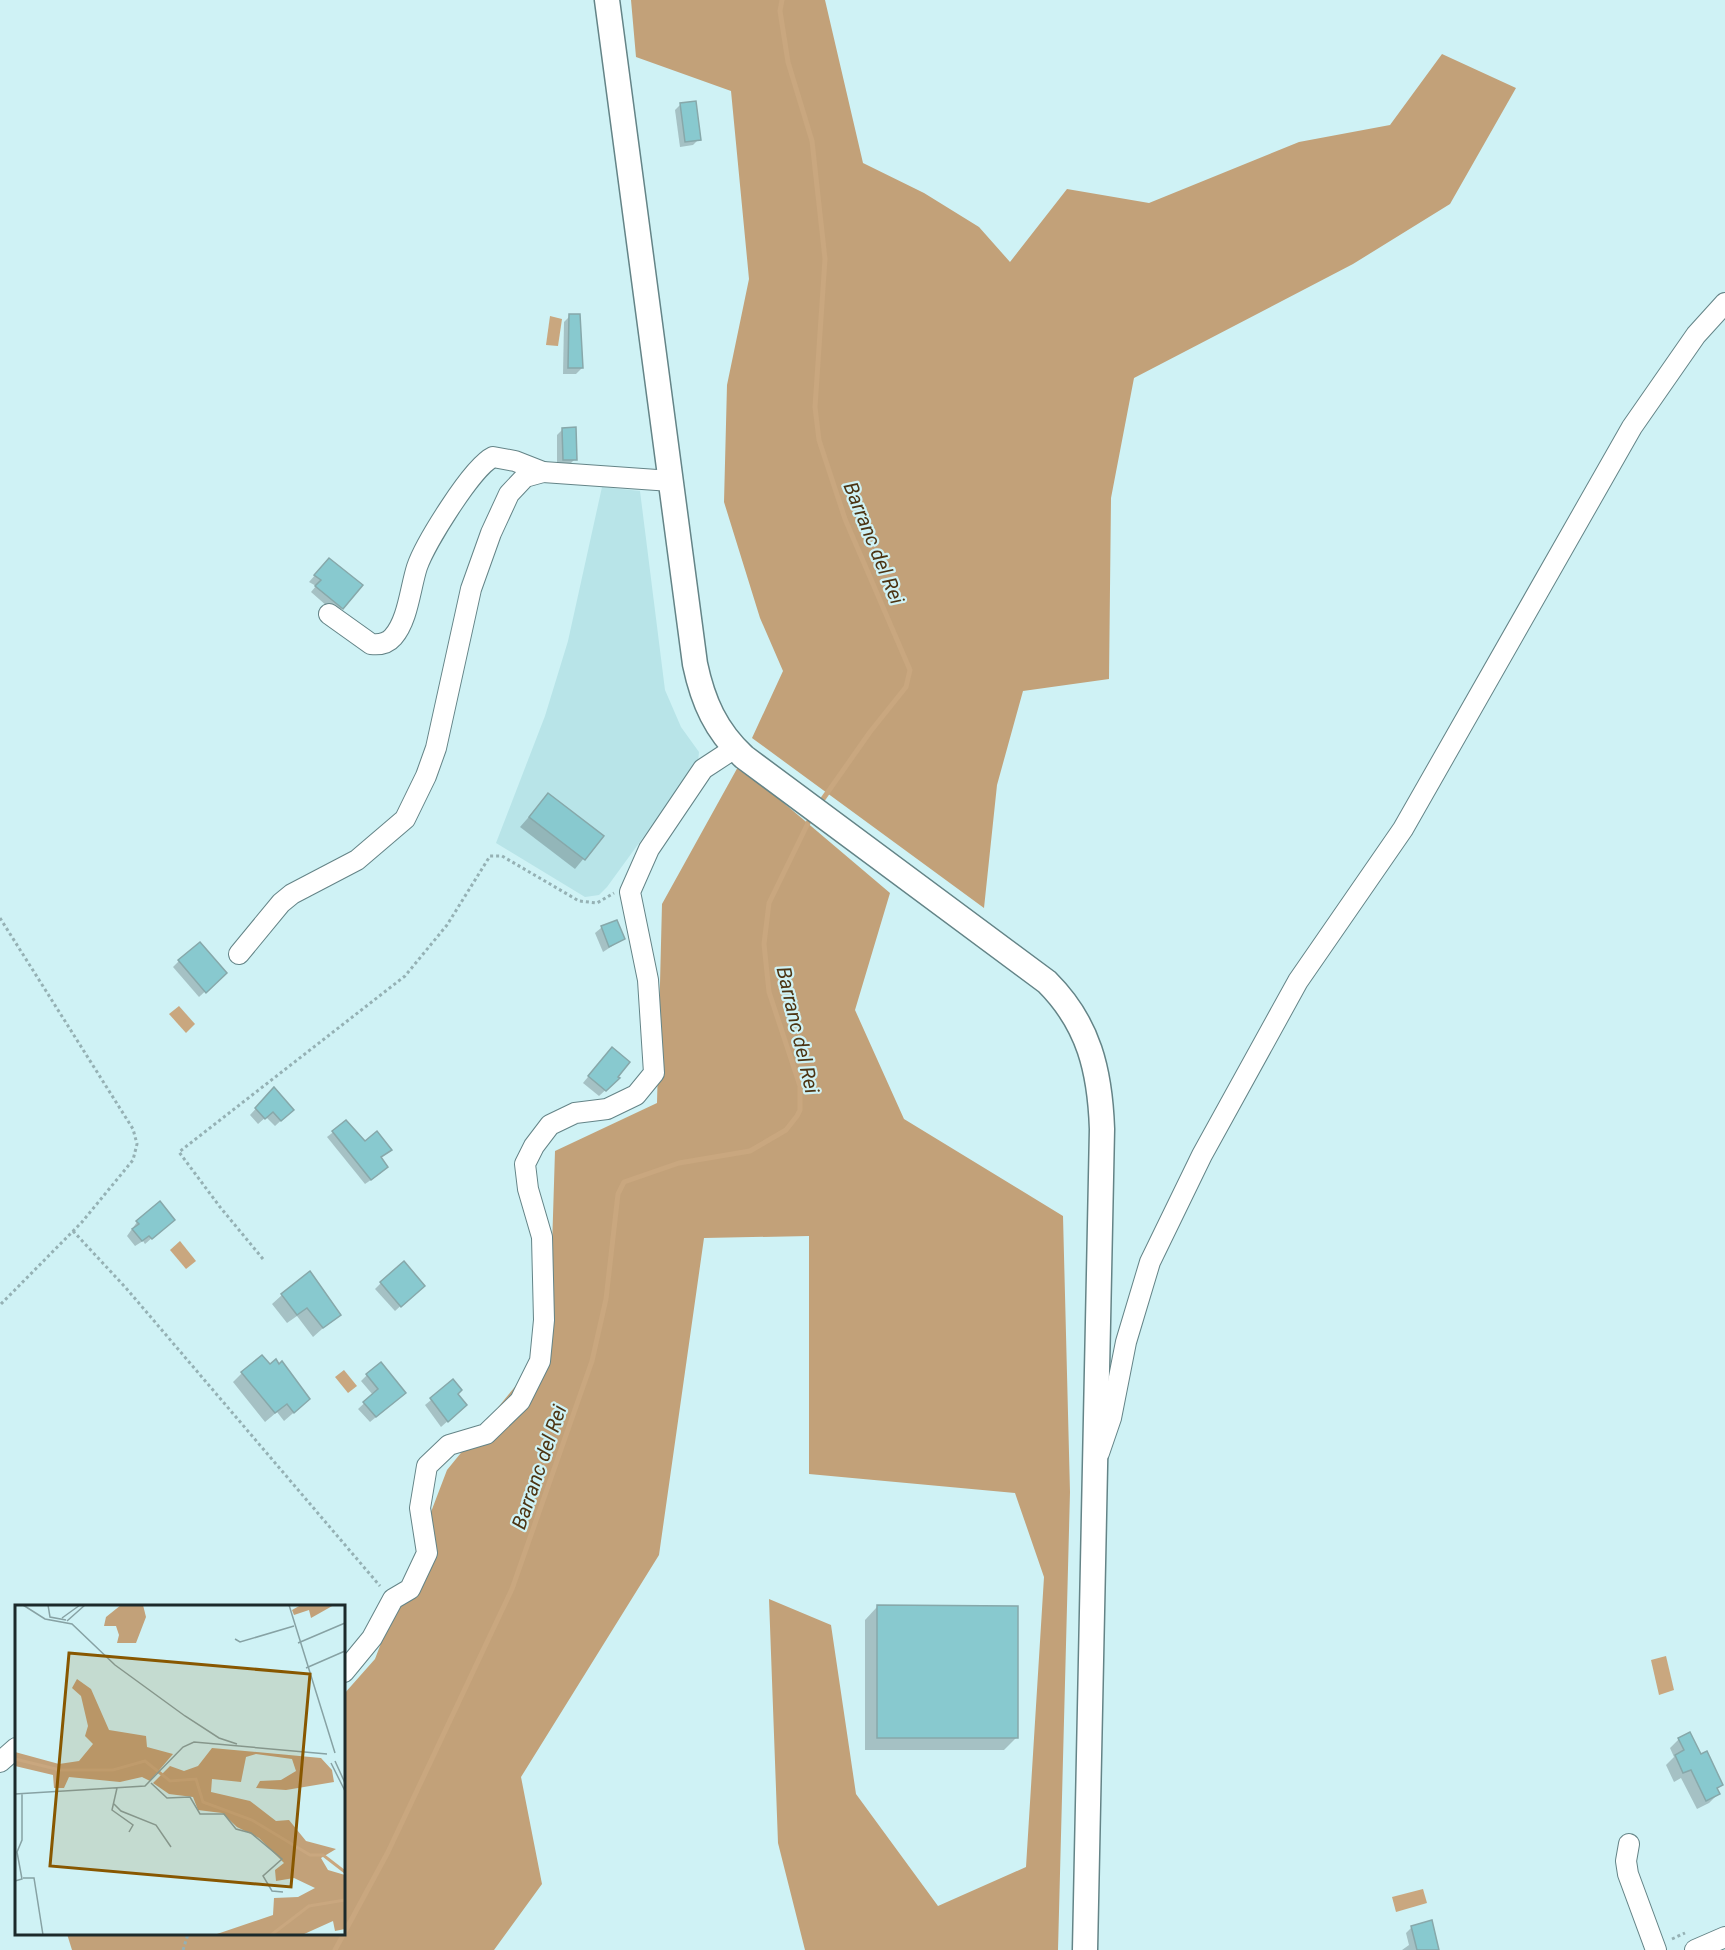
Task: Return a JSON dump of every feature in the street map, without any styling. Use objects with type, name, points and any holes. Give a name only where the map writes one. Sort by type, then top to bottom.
[{"type":"main road","points":[[607,0],[698,678],[716,724],[740,753],[1047,982],[1071,1009],[1092,1051],[1100,1083],[1102,1129],[1084,1945]]},
{"type":"street","points":[[1095,1464],[1111,1418],[1126,1342],[1150,1262],[1202,1155],[1298,981],[1403,829],[1632,427],[1696,334],[1725,303]]},
{"type":"street","points":[[329,614],[371,644],[384,643],[392,638],[404,613],[418,566],[429,544],[474,472],[493,457],[515,461],[543,472],[670,481]]},
{"type":"street","points":[[239,954],[281,903],[292,894],[357,860],[405,819],[426,776],[436,748],[471,590],[491,533],[508,494],[525,477],[543,472]]},
{"type":"street","points":[[345,1671],[372,1638],[393,1599],[410,1589],[427,1553],[420,1508],[427,1466],[449,1445],[486,1434],[520,1401],[540,1361],[543,1320],[542,1237],[528,1189],[525,1164],[534,1146],[550,1125],[575,1113],[607,1109],[636,1095],[654,1073],[648,980],[630,892],[649,849],[703,769],[740,753]]},
{"type":"street","points":[[0,1762],[15,1749]]},
{"type":"street","points":[[1629,1844],[1626,1861],[1628,1874],[1656,1950]]},
{"type":"street","points":[[1695,1950],[1725,1937]]},
{"type":"path","points":[[263,1259],[179,1152],[405,976],[447,925],[490,856],[502,856],[579,901],[597,903],[612,894],[630,892]]},
{"type":"path","points":[[0,918],[133,1129],[137,1144],[133,1160],[73,1231],[0,1305]]},
{"type":"path","points":[[73,1231],[126,1288],[366,1572],[393,1599]]},
{"type":"path","points":[[183,1950],[188,1935]]},
{"type":"shaded area","points":[[631,0],[825,0],[863,163],[924,193],[979,227],[1010,262],[1067,189],[1149,203],[1299,142],[1390,125],[1442,54],[1516,88],[1450,204],[1353,264],[1134,378],[1111,498],[1109,679],[1023,691],[997,785],[984,908],[752,738],[783,671],[760,618],[724,502],[727,385],[749,279],[731,91],[636,57]]},
{"type":"shaded area","points":[[550,316],[562,319],[558,346],[546,345]]},
{"type":"shaded area","points":[[602,487],[640,491],[665,690],[681,727],[699,752],[698,762],[607,887],[599,895],[585,897],[496,843],[545,716],[568,641]]},
{"type":"shaded area","points":[[739,765],[890,893],[855,1010],[904,1119],[1063,1216],[1070,1492],[1058,1950],[805,1950],[778,1843],[769,1599],[831,1625],[856,1794],[938,1906],[1026,1867],[1044,1577],[1015,1493],[809,1474],[809,1236],[704,1238],[659,1555],[521,1777],[542,1884],[494,1950],[72,1950],[67,1935],[345,1935],[345,1693],[375,1659],[447,1470],[549,1345],[555,1151],[657,1103],[662,904]]},
{"type":"shaded area","points":[[179,1006],[195,1024],[186,1033],[169,1014]]},
{"type":"shaded area","points":[[180,1241],[196,1261],[186,1269],[170,1250]]},
{"type":"shaded area","points":[[344,1370],[357,1386],[348,1393],[335,1377]]},
{"type":"shaded area","points":[[1666,1656],[1674,1690],[1659,1695],[1651,1660]]},
{"type":"shaded area","points":[[1423,1889],[1427,1903],[1396,1912],[1392,1897]]},
{"type":"building","points":[[696,101],[701,140],[685,142],[680,103]]},
{"type":"building","points":[[569,314],[580,314],[583,368],[568,368]]},
{"type":"building","points":[[576,427],[577,460],[563,460],[562,428]]},
{"type":"building","points":[[329,558],[363,585],[343,609],[315,586],[321,580],[314,575]]},
{"type":"building","points":[[548,793],[604,836],[585,860],[529,817]]},
{"type":"building","points":[[617,920],[625,939],[609,947],[601,926]]},
{"type":"building","points":[[200,942],[227,973],[206,993],[178,960]]},
{"type":"building","points":[[612,1047],[630,1062],[618,1077],[620,1078],[606,1091],[588,1076]]},
{"type":"building","points":[[274,1087],[294,1110],[281,1121],[273,1112],[265,1119],[255,1108]]},
{"type":"building","points":[[346,1120],[365,1141],[377,1131],[392,1150],[381,1157],[388,1167],[371,1180],[332,1131]]},
{"type":"building","points":[[160,1201],[175,1220],[152,1239],[149,1236],[142,1241],[132,1229],[139,1224],[136,1221]]},
{"type":"building","points":[[404,1261],[425,1286],[401,1307],[380,1282]]},
{"type":"building","points":[[310,1271],[341,1315],[323,1328],[307,1308],[297,1315],[281,1294]]},
{"type":"building","points":[[262,1355],[270,1364],[276,1359],[279,1364],[282,1361],[310,1399],[294,1413],[287,1404],[275,1413],[241,1372]]},
{"type":"building","points":[[381,1362],[406,1393],[376,1417],[363,1402],[378,1389],[366,1374]]},
{"type":"building","points":[[453,1379],[462,1390],[458,1394],[467,1405],[448,1422],[430,1398]]},
{"type":"building","points":[[877,1605],[1018,1606],[1018,1738],[877,1738]]},
{"type":"building","points":[[1690,1732],[1701,1754],[1707,1751],[1723,1785],[1717,1788],[1720,1794],[1706,1801],[1691,1770],[1683,1773],[1675,1755],[1684,1750],[1678,1738]]},
{"type":"building","points":[[1432,1920],[1439,1950],[1417,1950],[1411,1926]]},
{"type":"waterway","name":"Barranc del Rei","points":[[782,0],[780,11],[788,62],[812,141],[825,259],[815,407],[819,440],[845,519],[910,670],[906,687],[870,732],[818,806]]},
{"type":"waterway","name":"Barranc del Rei","points":[[345,1932],[388,1852],[512,1589],[592,1361],[606,1299],[618,1194],[624,1182],[679,1163],[750,1151],[786,1130],[800,1110],[800,1086],[769,992],[764,944],[769,903],[811,817]]},
{"type":"waterway","name":"Barranc del Rei","points":[[335,1950],[343,1935]]}]
